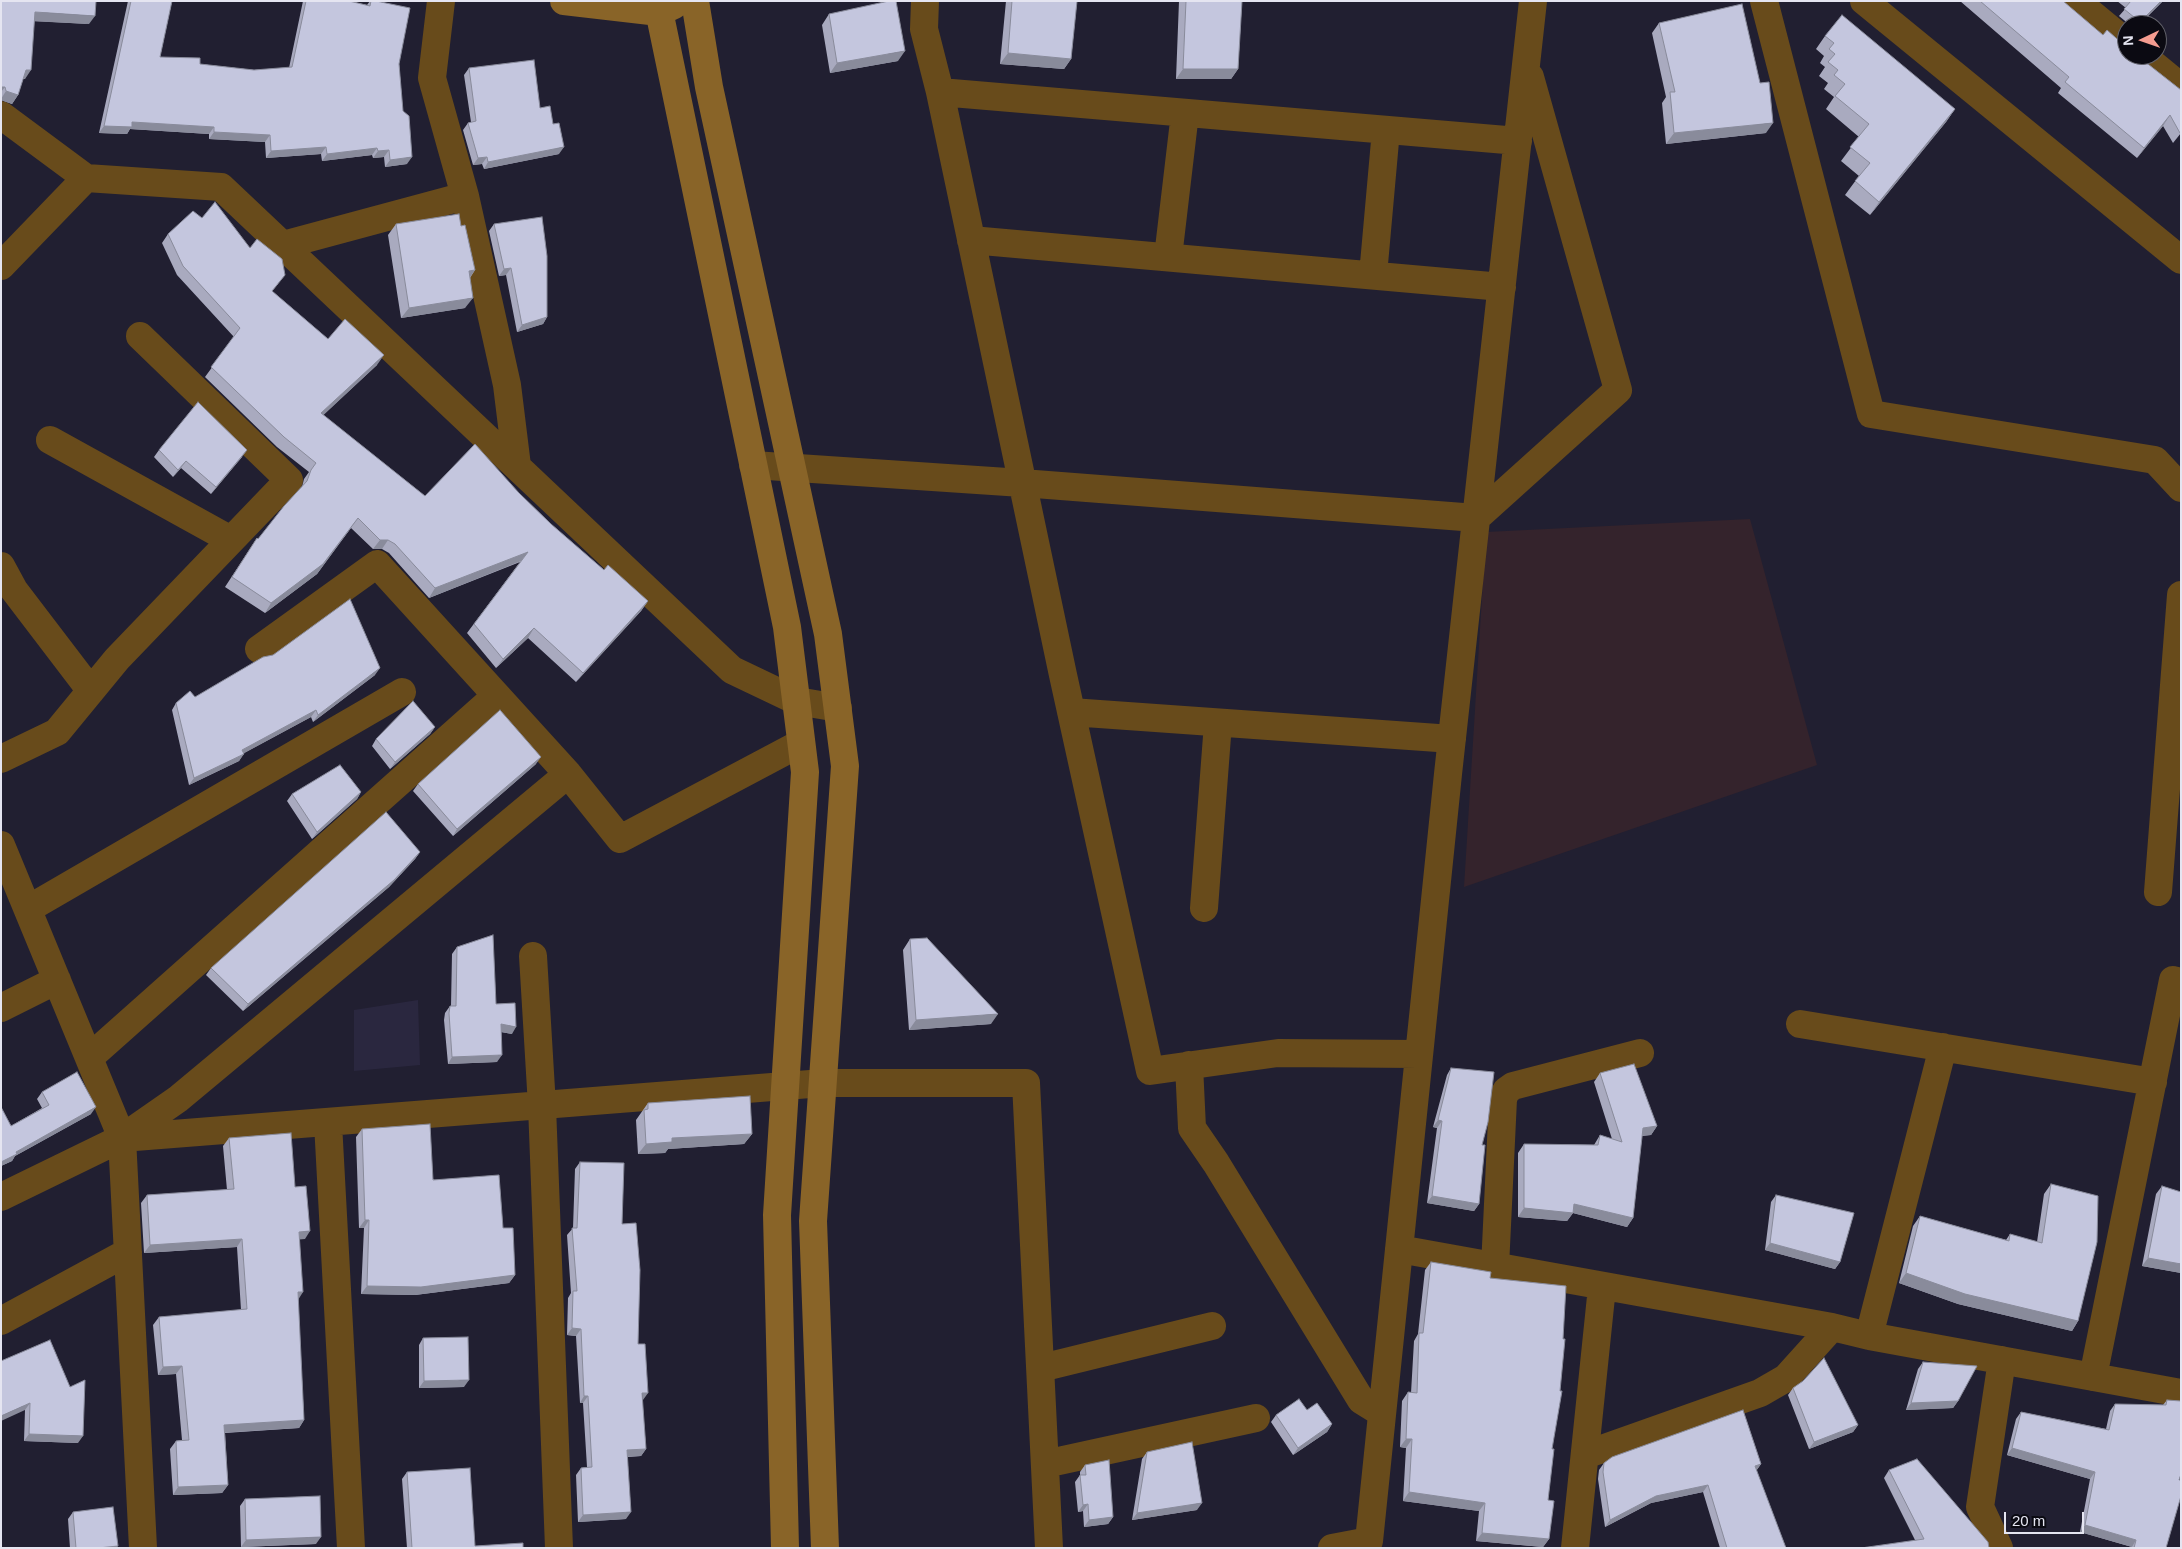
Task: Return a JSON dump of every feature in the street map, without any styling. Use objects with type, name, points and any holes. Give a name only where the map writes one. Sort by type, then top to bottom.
[{"type":"street","points":[[441,1],[432,78],[465,196],[507,385],[517,466]]},
{"type":"street","points":[[564,1],[666,5],[753,466],[787,627],[805,772],[777,1215],[785,1548]]},
{"type":"street","points":[[695,1],[709,87],[828,634],[846,766],[813,1221],[824,1548]]},
{"type":"street","points":[[925,1],[924,29],[940,92],[1071,712],[1150,1071],[1278,1053],[1419,1054]]},
{"type":"street","points":[[1332,1548],[1369,1541],[1452,739],[1533,1]]},
{"type":"street","points":[[1764,1],[1871,414],[2155,460],[2181,488]]},
{"type":"street","points":[[1864,1],[2181,260]]},
{"type":"street","points":[[2076,1],[2117,35]]},
{"type":"street","points":[[753,466],[1022,483],[1476,518],[1618,390],[1526,64]]},
{"type":"street","points":[[2157,65],[2178,79]]},
{"type":"street","points":[[940,92],[1518,140]]},
{"type":"street","points":[[1168,257],[1185,113]]},
{"type":"street","points":[[1,115],[86,178],[221,187],[732,670],[796,701],[838,708]]},
{"type":"street","points":[[1373,275],[1386,130]]},
{"type":"street","points":[[1,266],[86,178]]},
{"type":"street","points":[[283,245],[465,196]]},
{"type":"street","points":[[971,240],[1502,286]]},
{"type":"street","points":[[1,759],[57,732],[117,659],[289,480],[140,336]]},
{"type":"street","points":[[50,440],[231,540]]},
{"type":"street","points":[[259,649],[377,564],[568,774],[620,839],[801,743]]},
{"type":"street","points":[[1,566],[14,590],[91,691]]},
{"type":"street","points":[[2158,892],[2173,801],[2181,595]]},
{"type":"street","points":[[28,909],[402,692]]},
{"type":"street","points":[[89,1058],[496,696]]},
{"type":"street","points":[[1071,712],[1452,739]]},
{"type":"street","points":[[1204,908],[1218,723]]},
{"type":"street","points":[[1,1197],[122,1138],[178,1099],[568,774]]},
{"type":"street","points":[[1,845],[122,1138],[142,1548]]},
{"type":"street","points":[[533,956],[542,1106],[559,1548]]},
{"type":"street","points":[[1,1008],[57,980]]},
{"type":"street","points":[[2093,1377],[2173,980],[2181,982]]},
{"type":"street","points":[[1800,1024],[2153,1082]]},
{"type":"street","points":[[1869,1336],[1943,1047]]},
{"type":"street","points":[[1495,1267],[1503,1098],[1506,1091],[1513,1086],[1640,1053]]},
{"type":"street","points":[[1190,1065],[1192,1128],[1221,1171],[1360,1400],[1382,1413]]},
{"type":"street","points":[[122,1138],[823,1083],[1026,1083],[1050,1548]]},
{"type":"street","points":[[328,1123],[351,1548]]},
{"type":"street","points":[[1399,1249],[1832,1327],[1869,1336],[2181,1393]]},
{"type":"street","points":[[1,1321],[128,1252]]},
{"type":"street","points":[[1576,1548],[1602,1287]]},
{"type":"street","points":[[1041,1368],[1212,1326]]},
{"type":"street","points":[[1585,1455],[1760,1393],[1786,1378],[1832,1327]]},
{"type":"street","points":[[1999,1548],[1980,1507],[2002,1360]]},
{"type":"street","points":[[1045,1464],[1256,1418]]},
{"type":"shaded area","points":[[1750,519],[1817,765],[1464,887],[1486,532]]},
{"type":"shaded area","points":[[418,1000],[420,1065],[354,1071],[354,1010]]},
{"type":"building","points":[[1,1],[96,1],[95,16],[35,12],[31,70],[26,70],[18,95],[6,91],[5,87],[1,87]]},
{"type":"building","points":[[131,1],[172,1],[160,57],[200,58],[200,64],[254,70],[292,67],[306,1],[349,1],[370,6],[371,1],[376,1],[410,8],[399,64],[403,111],[409,116],[412,157],[390,160],[389,150],[378,151],[377,148],[327,154],[326,147],[271,151],[270,135],[214,132],[214,127],[132,122],[132,127],[104,126]]},
{"type":"building","points":[[896,1],[905,51],[837,63],[829,14]]},
{"type":"building","points":[[1012,1],[1077,1],[1071,59],[1008,53]]},
{"type":"building","points":[[1186,1],[1242,1],[1238,69],[1183,69]]},
{"type":"building","points":[[1980,1],[2063,1],[2103,35],[2107,30],[2117,39],[2117,65],[2149,65],[2181,90],[2181,131],[2180,133],[2170,115],[2144,148],[2065,82],[2069,77]]},
{"type":"building","points":[[2131,1],[2161,1],[2147,15],[2131,15],[2124,9]]},
{"type":"building","points":[[1742,4],[1760,83],[1769,82],[1773,123],[1674,133],[1670,92],[1675,92],[1659,23]]},
{"type":"building","points":[[1842,15],[1955,109],[1879,202],[1855,181],[1870,163],[1850,147],[1869,124],[1835,96],[1845,84],[1834,75],[1838,70],[1828,62],[1835,54],[1829,49],[1834,43],[1825,36]]},
{"type":"building","points":[[534,60],[540,108],[550,106],[553,124],[559,123],[564,147],[488,162],[487,157],[478,158],[468,123],[476,121],[469,68]]},
{"type":"building","points":[[215,202],[250,248],[257,239],[282,259],[285,275],[272,291],[328,339],[345,319],[384,355],[321,413],[425,496],[475,444],[519,493],[551,524],[604,570],[608,565],[648,601],[583,673],[534,628],[503,659],[474,624],[528,552],[435,588],[395,544],[388,540],[380,540],[358,518],[323,564],[271,603],[232,577],[257,538],[307,481],[316,463],[284,437],[211,367],[240,328],[183,266],[168,234],[193,211],[202,218]]},
{"type":"building","points":[[459,214],[461,226],[465,225],[475,270],[469,271],[473,298],[409,308],[396,224]]},
{"type":"building","points":[[542,217],[547,256],[547,317],[522,325],[511,268],[504,269],[494,224]]},
{"type":"building","points":[[198,402],[247,450],[216,487],[186,461],[178,470],[159,450]]},
{"type":"building","points":[[350,599],[380,668],[318,715],[316,710],[242,750],[244,754],[194,778],[176,703],[190,691],[195,697],[263,657],[273,655]]},
{"type":"building","points":[[413,701],[435,727],[395,762],[376,739]]},
{"type":"building","points":[[500,710],[541,757],[457,829],[418,784]]},
{"type":"building","points":[[340,765],[361,792],[317,832],[292,794]]},
{"type":"building","points":[[386,812],[420,852],[394,880],[248,1004],[211,968]]},
{"type":"building","points":[[493,935],[496,1004],[515,1003],[516,1027],[501,1024],[502,1055],[452,1057],[449,1013],[450,1006],[456,1006],[457,947]]},
{"type":"building","points":[[927,938],[998,1014],[916,1020],[910,939]]},
{"type":"building","points":[[1634,1064],[1657,1126],[1643,1128],[1633,1218],[1574,1204],[1573,1213],[1524,1208],[1524,1144],[1598,1145],[1600,1135],[1622,1142],[1600,1073]]},
{"type":"building","points":[[1451,1068],[1494,1072],[1488,1122],[1482,1145],[1485,1145],[1479,1204],[1432,1196],[1442,1121],[1438,1120]]},
{"type":"building","points":[[77,1072],[96,1107],[1,1162],[1,1107],[11,1126],[49,1105],[42,1092]]},
{"type":"building","points":[[750,1096],[752,1134],[672,1138],[672,1142],[646,1144],[644,1110],[648,1109],[648,1103]]},
{"type":"building","points":[[430,1124],[433,1180],[499,1175],[503,1228],[513,1228],[515,1275],[421,1287],[367,1286],[369,1220],[365,1220],[362,1129]]},
{"type":"building","points":[[291,1133],[295,1187],[306,1186],[310,1231],[299,1232],[303,1292],[298,1292],[304,1420],[224,1425],[228,1485],[178,1487],[176,1441],[189,1440],[182,1366],[163,1367],[159,1317],[247,1309],[242,1239],[150,1245],[147,1195],[234,1189],[229,1138]]},
{"type":"building","points":[[580,1162],[624,1163],[622,1224],[636,1223],[640,1270],[638,1344],[645,1344],[648,1393],[642,1393],[646,1449],[627,1450],[631,1512],[583,1515],[581,1468],[592,1467],[588,1396],[584,1396],[581,1329],[572,1328],[573,1291],[577,1291],[572,1228],[577,1228]]},
{"type":"building","points":[[2051,1184],[2098,1196],[2097,1242],[2078,1321],[1965,1294],[1906,1273],[1920,1216],[2009,1241],[2010,1234],[2042,1243]]},
{"type":"building","points":[[2162,1186],[2181,1192],[2181,1264],[2148,1258]]},
{"type":"building","points":[[1776,1195],[1854,1213],[1840,1262],[1770,1243]]},
{"type":"building","points":[[1431,1262],[1491,1272],[1490,1278],[1566,1286],[1563,1339],[1565,1339],[1560,1391],[1562,1391],[1552,1449],[1554,1449],[1548,1500],[1554,1501],[1549,1539],[1482,1533],[1485,1503],[1409,1492],[1412,1439],[1406,1439],[1408,1392],[1417,1393],[1419,1333],[1423,1333]]},
{"type":"building","points":[[468,1337],[469,1380],[424,1381],[423,1338]]},
{"type":"building","points":[[50,1340],[70,1387],[85,1380],[83,1436],[29,1434],[30,1403],[1,1416],[1,1361]]},
{"type":"building","points":[[1824,1358],[1858,1425],[1814,1442],[1793,1388],[1803,1381]]},
{"type":"building","points":[[1923,1362],[1977,1366],[1958,1401],[1911,1403]]},
{"type":"building","points":[[1299,1399],[1307,1410],[1317,1403],[1332,1424],[1298,1448],[1276,1415]]},
{"type":"building","points":[[2167,1400],[2181,1401],[2181,1474],[2179,1480],[2181,1480],[2181,1496],[2166,1548],[2134,1548],[2136,1540],[2085,1525],[2095,1472],[2012,1448],[2021,1412],[2109,1430],[2115,1404],[2166,1405]]},
{"type":"building","points":[[1743,1410],[1761,1464],[1755,1466],[1786,1548],[1727,1548],[1708,1485],[1656,1496],[1610,1520],[1603,1472],[1604,1463],[1612,1457]]},
{"type":"building","points":[[1192,1442],[1202,1503],[1137,1513],[1147,1452]]},
{"type":"building","points":[[1917,1459],[1988,1542],[1989,1548],[1861,1548],[1924,1539],[1889,1470]]},
{"type":"building","points":[[1109,1460],[1113,1517],[1089,1520],[1088,1504],[1083,1505],[1080,1475],[1086,1475],[1085,1465]]},
{"type":"building","points":[[470,1468],[475,1546],[523,1543],[523,1548],[412,1548],[407,1472]]},
{"type":"building","points":[[320,1496],[321,1537],[246,1540],[245,1499]]},
{"type":"building","points":[[113,1507],[118,1546],[76,1548],[73,1512]]}]
